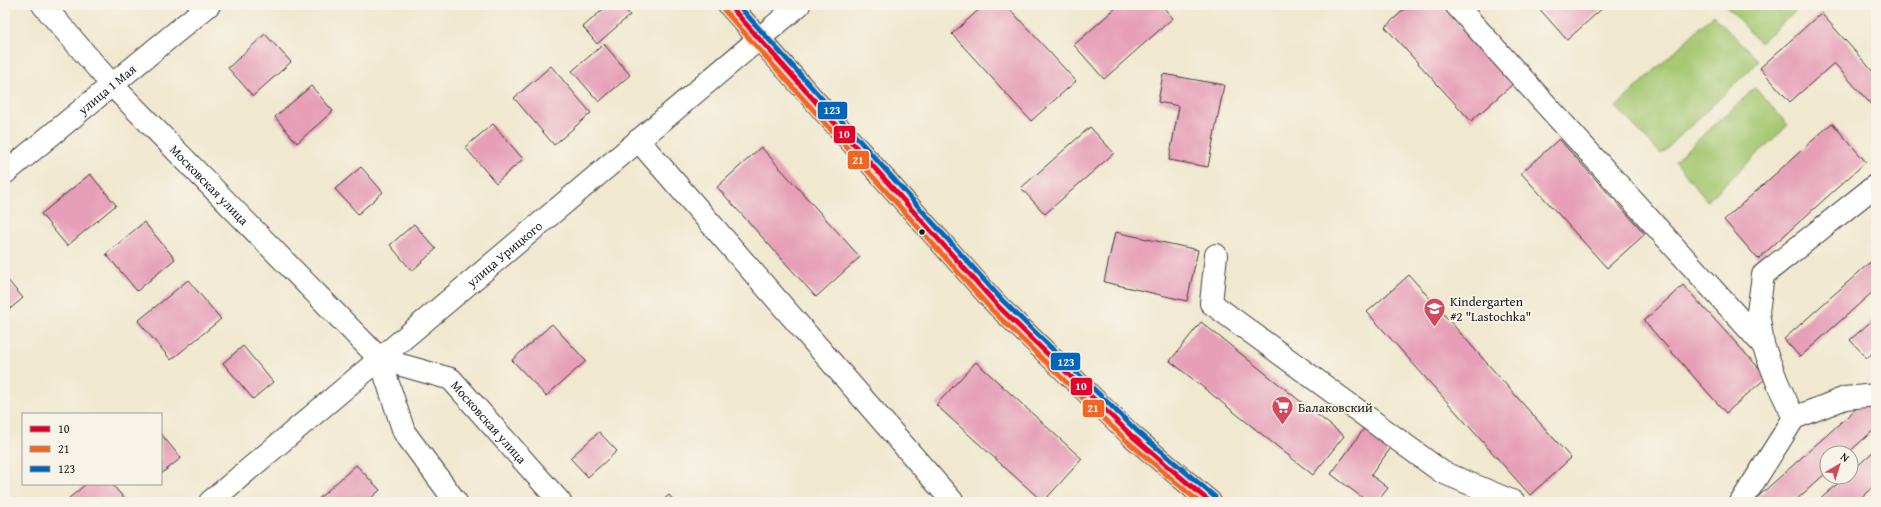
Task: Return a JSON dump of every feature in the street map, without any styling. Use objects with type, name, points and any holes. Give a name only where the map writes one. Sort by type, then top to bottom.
[{"type":"main road","points":[[729,5],[997,305],[1132,436],[1210,502]]},
{"type":"street","name":"Московская улица","points":[[43,5],[112,85],[380,359],[404,432],[456,502]]},
{"type":"street","name":"улица 1 Мая","points":[[5,173],[209,5]]},
{"type":"street","name":"улица Урицкого","points":[[210,502],[799,5]]},
{"type":"street","points":[[1456,5],[1763,344]]},
{"type":"street","points":[[638,140],[953,502]]},
{"type":"street","points":[[1794,418],[1778,384],[1763,344],[1758,312],[1763,275],[1876,185]]},
{"type":"street","points":[[1216,255],[1211,304],[1442,472],[1514,502]]},
{"type":"street","name":"Московская улица","points":[[380,359],[451,379],[560,502]]},
{"type":"street","points":[[1741,502],[1794,418],[1845,398],[1876,394]]},
{"type":"green space","points":[[1726,5],[1798,5],[1796,11],[1760,43]]},
{"type":"green space","points":[[1713,15],[1759,61],[1661,154],[1616,107]]},
{"type":"green space","points":[[1755,88],[1788,125],[1707,201],[1675,161]]},
{"type":"building","points":[[608,5],[621,5],[630,15],[597,44],[583,27]]},
{"type":"building","points":[[984,5],[1006,5],[1076,81],[1031,121],[952,34]]},
{"type":"building","points":[[1119,5],[1161,5],[1173,18],[1104,79],[1074,45]]},
{"type":"building","points":[[1409,5],[1441,5],[1513,84],[1471,121],[1385,27]]},
{"type":"building","points":[[1536,5],[1606,5],[1567,40]]},
{"type":"building","points":[[1821,13],[1876,75],[1876,110],[1834,63],[1790,102],[1760,68]]},
{"type":"building","points":[[265,34],[291,62],[253,96],[228,68]]},
{"type":"building","points":[[604,44],[630,75],[599,102],[572,71]]},
{"type":"building","points":[[551,66],[591,113],[554,145],[514,98]]},
{"type":"building","points":[[1163,74],[1224,85],[1208,167],[1169,160],[1179,106],[1158,102]]},
{"type":"building","points":[[311,86],[333,111],[297,143],[275,117]]},
{"type":"building","points":[[1832,123],[1866,162],[1758,259],[1724,220]]},
{"type":"building","points":[[493,124],[523,159],[496,183],[465,147]]},
{"type":"building","points":[[1090,127],[1114,153],[1045,214],[1021,188]]},
{"type":"building","points":[[1559,139],[1645,234],[1607,268],[1521,173]]},
{"type":"building","points":[[761,147],[860,257],[816,297],[717,187]]},
{"type":"building","points":[[361,167],[383,192],[358,214],[335,189]]},
{"type":"building","points":[[90,174],[116,205],[67,246],[41,214]]},
{"type":"building","points":[[144,222],[175,259],[137,291],[106,254]]},
{"type":"building","points":[[414,224],[436,249],[412,271],[390,245]]},
{"type":"building","points":[[1115,232],[1198,250],[1187,301],[1104,282]]},
{"type":"building","points":[[1876,257],[1876,289],[1800,357],[1784,339]]},
{"type":"building","points":[[1409,275],[1571,458],[1530,495],[1367,312]]},
{"type":"building","points":[[5,277],[23,298],[5,313]]},
{"type":"building","points":[[188,280],[221,319],[171,360],[138,321]]},
{"type":"building","points":[[1683,285],[1767,377],[1726,413],[1644,321]]},
{"type":"building","points":[[1876,317],[1876,350],[1867,358],[1850,340]]},
{"type":"building","points":[[1201,322],[1344,436],[1313,475],[1170,361]]},
{"type":"building","points":[[552,324],[586,361],[546,396],[512,360]]},
{"type":"building","points":[[243,346],[273,382],[253,399],[223,363]]},
{"type":"building","points":[[976,362],[1082,459],[1043,502],[936,405]]},
{"type":"building","points":[[1867,399],[1875,407],[1876,406],[1876,428],[1857,445],[1819,445],[1819,479],[1794,502],[1752,502]]},
{"type":"building","points":[[1366,426],[1393,445],[1371,475],[1388,488],[1377,502],[1368,502],[1331,474]]},
{"type":"building","points":[[599,432],[617,451],[588,477],[570,458]]},
{"type":"building","points":[[162,435],[181,458],[162,473]]},
{"type":"building","points":[[1876,449],[1876,484],[1856,502],[1817,502],[1836,485],[1859,485],[1859,465]]},
{"type":"building","points":[[356,465],[380,490],[367,502],[315,502]]},
{"type":"building","points":[[85,485],[113,485],[127,502],[70,502],[68,499]]},
{"type":"building","points":[[669,495],[675,502],[661,502]]},
{"type":"transit line","name":"10","points":[[729,5],[997,305],[1132,436],[1210,502]]},
{"type":"transit line","name":"123","points":[[738,5],[1002,300],[1137,431],[1215,497]]},
{"type":"transit line","name":"21","points":[[724,10],[992,310],[1127,441],[1199,502]]},
{"type":"place","name":"Kindergarten #2 \"Lastochka\"","points":[[1435,328]]},
{"type":"place","name":"Балаковский","points":[[1283,426]]}]
